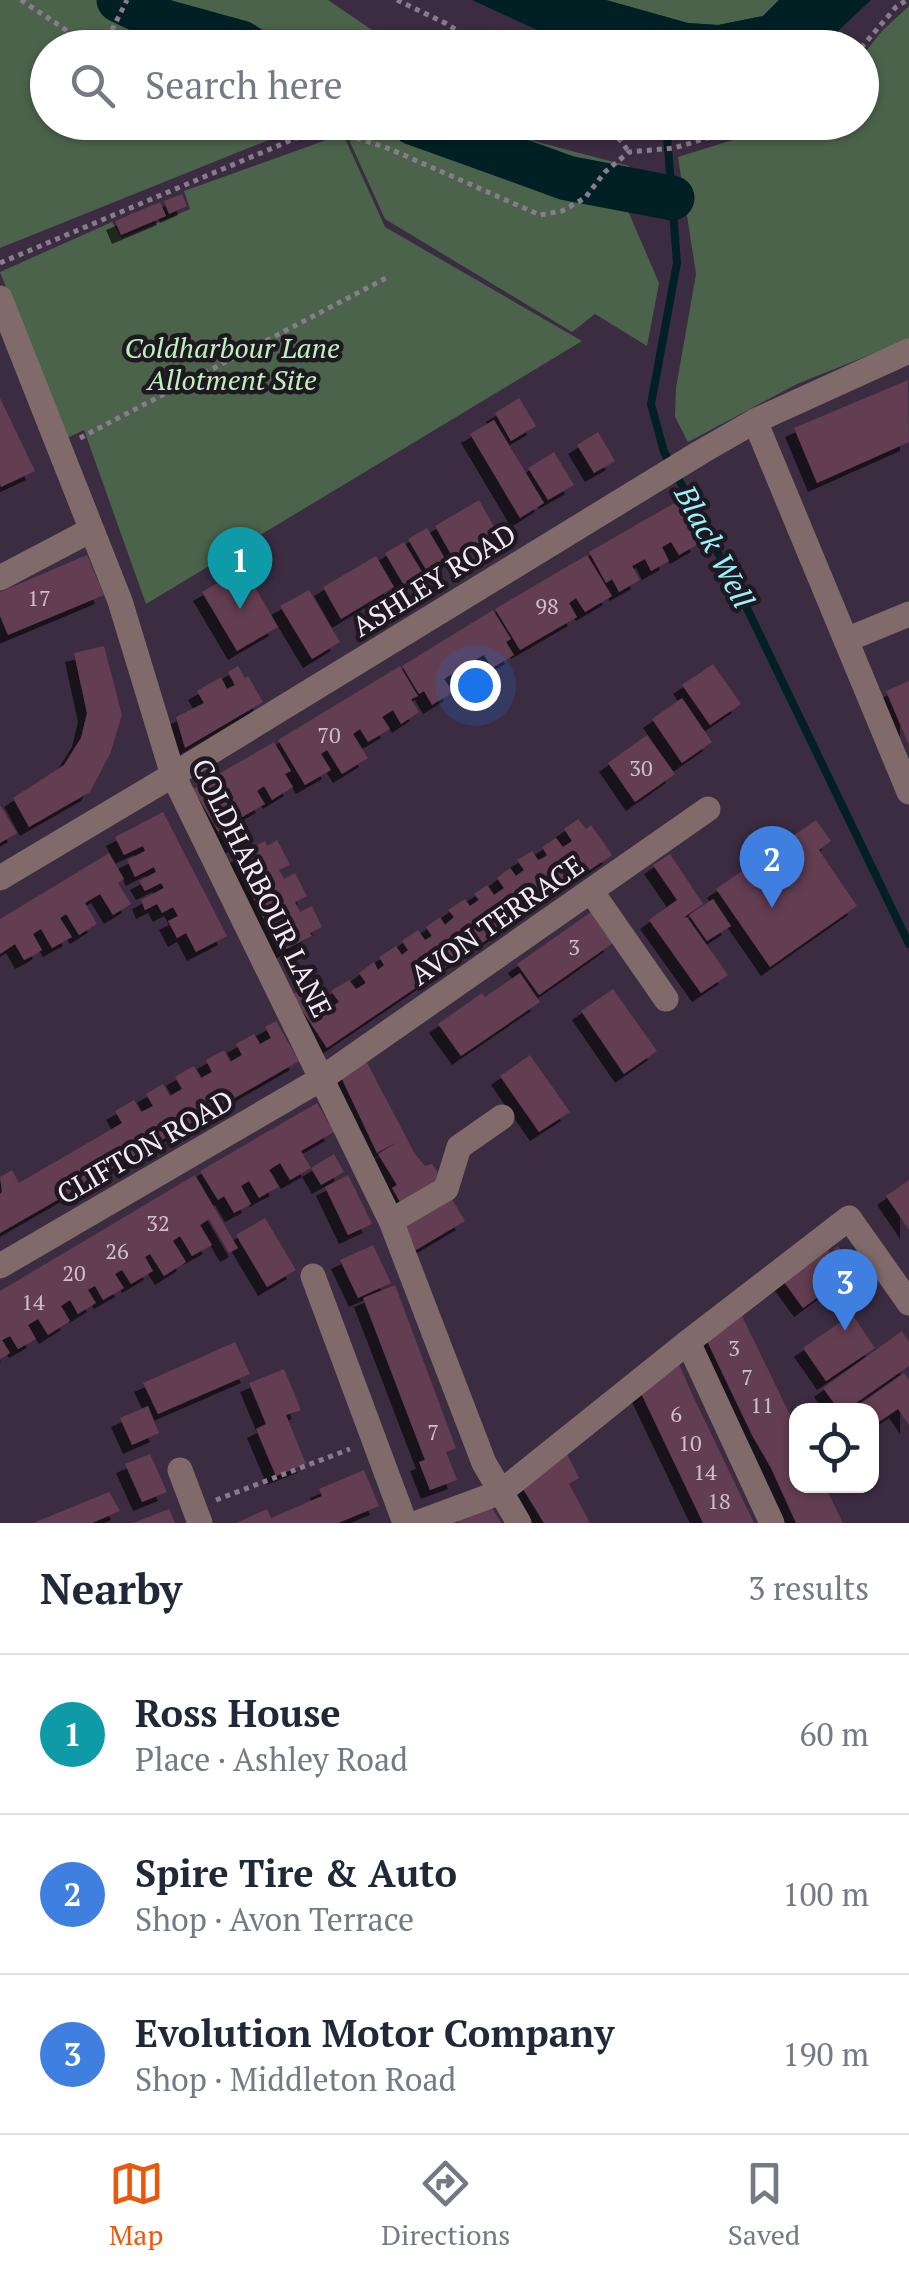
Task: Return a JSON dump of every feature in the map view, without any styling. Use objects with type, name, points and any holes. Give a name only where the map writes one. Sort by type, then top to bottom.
[{"type":"street","name":"COLDHARBOUR LANE","points":[[0,298],[120,601],[173,775],[391,1221],[484,1462],[520,1523]]},
{"type":"street","name":"ASHLEY ROAD","points":[[0,878],[701,452],[755,421],[909,351]]},
{"type":"street","points":[[755,421],[909,792]]},
{"type":"street","points":[[0,578],[92,530]]},
{"type":"street","points":[[846,640],[909,614]]},
{"type":"street","name":"AVON TERRACE","points":[[321,1079],[708,810]]},
{"type":"street","points":[[591,891],[666,999]]},
{"type":"street","name":"CLIFTON ROAD","points":[[0,1266],[321,1079]]},
{"type":"street","points":[[391,1221],[446,1189],[459,1147],[502,1118]]},
{"type":"street","points":[[418,1523],[501,1492],[849,1218],[909,1303]]},
{"type":"street","points":[[312,1276],[405,1523]]},
{"type":"street","points":[[688,1342],[772,1523]]},
{"type":"street","points":[[180,1470],[197,1516]]},
{"type":"path","points":[[21,0],[66,30]]},
{"type":"path","points":[[111,30],[127,0]]},
{"type":"path","points":[[397,0],[456,30]]},
{"type":"path","points":[[877,30],[907,0]]},
{"type":"path","points":[[0,263],[292,140]]},
{"type":"path","points":[[360,140],[540,214],[562,211],[585,198],[605,172],[629,152],[674,148],[700,140]]},
{"type":"path","points":[[620,140],[629,152]]},
{"type":"path","points":[[60,449],[390,276]]},
{"type":"path","points":[[197,1516],[374,1440]]},
{"type":"green space","points":[[0,0],[328,0],[372,30],[30,30],[30,140],[269,140],[0,248]]},
{"type":"green space","points":[[606,0],[779,0],[763,16],[718,25],[688,23]]},
{"type":"green space","points":[[909,6],[909,339],[797,384],[688,442],[675,417],[676,388],[696,274],[678,157],[733,140],[879,140],[882,31]]},
{"type":"green space","name":"Coldharbour Lane Allotment Site","points":[[326,140],[346,140],[385,227],[582,341],[146,604],[84,430],[65,439],[0,272],[112,222],[122,238],[190,209],[184,191]]},
{"type":"green space","points":[[349,140],[530,140],[629,166],[625,204],[659,283],[647,346],[595,314],[572,332],[385,219]]},
{"type":"shaded area","points":[[472,0],[606,0],[688,23],[718,25],[763,16],[779,0],[871,0],[839,30],[537,30]]},
{"type":"building","points":[[182,194],[187,206],[169,214],[164,201]]},
{"type":"building","points":[[160,202],[166,216],[121,235],[115,221]]},
{"type":"building","points":[[908,380],[909,442],[817,483],[794,428]]},
{"type":"building","points":[[0,398],[35,471],[1,487],[0,484]]},
{"type":"building","points":[[519,398],[536,426],[511,441],[495,413]]},
{"type":"building","points":[[494,420],[544,503],[520,518],[470,434]]},
{"type":"building","points":[[598,432],[615,461],[594,473],[577,445]]},
{"type":"building","points":[[554,452],[574,485],[548,500],[528,468]]},
{"type":"building","points":[[683,498],[699,526],[693,530],[700,543],[679,555],[671,542],[662,547],[669,561],[651,571],[645,559],[632,566],[640,580],[619,592],[612,579],[606,583],[589,552]]},
{"type":"building","points":[[479,500],[497,532],[453,558],[435,526]]},
{"type":"building","points":[[427,528],[447,562],[428,573],[408,539]]},
{"type":"building","points":[[404,542],[424,575],[405,587],[385,553]]},
{"type":"building","points":[[87,555],[104,595],[8,635],[0,616],[0,592]]},
{"type":"building","points":[[587,555],[612,596],[585,612],[576,598],[569,603],[577,617],[520,650],[495,609]]},
{"type":"building","points":[[376,556],[394,587],[341,619],[323,587]]},
{"type":"building","points":[[244,568],[278,627],[237,651],[202,592]]},
{"type":"building","points":[[309,590],[340,642],[312,659],[280,606]]},
{"type":"building","points":[[493,610],[511,639],[506,642],[514,655],[492,668],[484,655],[475,660],[483,674],[463,686],[455,672],[444,679],[453,692],[432,705],[424,691],[419,694],[402,666]]},
{"type":"building","points":[[104,646],[122,715],[110,754],[90,792],[29,827],[13,798],[64,765],[81,738],[87,713],[74,653]]},
{"type":"building","points":[[713,664],[741,704],[710,725],[682,685]]},
{"type":"building","points":[[238,666],[263,702],[185,748],[176,717],[204,703],[197,691],[221,677],[227,689],[235,685],[228,672]]},
{"type":"building","points":[[400,666],[418,696],[411,699],[419,712],[401,724],[393,710],[382,717],[390,729],[368,742],[360,729],[353,734],[368,758],[342,774],[327,750],[321,754],[331,770],[305,785],[278,740]]},
{"type":"building","points":[[909,681],[909,745],[886,691]]},
{"type":"building","points":[[682,698],[712,742],[682,763],[652,719]]},
{"type":"building","points":[[647,735],[675,774],[635,802],[608,763]]},
{"type":"building","points":[[274,742],[291,771],[285,774],[293,787],[272,800],[264,786],[257,791],[265,804],[242,817],[234,804],[223,810],[241,841],[228,848],[193,789]]},
{"type":"building","points":[[0,805],[17,833],[0,843]]},
{"type":"building","points":[[163,812],[227,936],[196,952],[186,933],[177,938],[168,921],[178,916],[173,907],[162,913],[157,904],[145,910],[141,900],[164,888],[161,883],[145,891],[139,881],[156,872],[154,867],[135,877],[127,860],[145,851],[143,846],[124,855],[115,837]]},
{"type":"building","points":[[578,819],[586,829],[591,825],[612,855],[327,1048],[292,995],[303,988],[309,997],[315,992],[327,1010],[339,1002],[331,991],[349,980],[356,989],[366,983],[359,973],[374,962],[378,970],[384,965],[379,957],[396,946],[402,955],[408,950],[402,941],[418,930],[425,940],[432,936],[426,927],[440,917],[445,925],[454,917],[448,910],[465,899],[470,906],[479,900],[474,894],[487,885],[494,895],[504,888],[497,878],[510,868],[516,876],[524,870],[517,860],[532,851],[538,860],[543,858],[547,855],[542,847],[556,838],[563,847],[572,841],[564,829]]},
{"type":"building","points":[[816,820],[831,841],[819,850],[857,906],[770,967],[716,889]]},
{"type":"building","points":[[277,840],[290,865],[279,870],[284,879],[295,873],[307,896],[295,902],[300,912],[312,906],[322,927],[280,952],[233,857],[265,841],[267,846]]},
{"type":"building","points":[[109,853],[124,879],[118,883],[131,904],[113,915],[100,894],[85,903],[97,924],[79,935],[66,914],[60,918],[72,937],[52,948],[41,929],[33,934],[42,950],[34,955],[24,960],[15,944],[0,954],[0,919]]},
{"type":"building","points":[[670,854],[703,904],[683,918],[687,917],[728,975],[701,993],[649,920],[677,900],[653,865]]},
{"type":"building","points":[[713,899],[731,926],[707,941],[689,915]]},
{"type":"building","points":[[591,912],[613,943],[539,995],[517,964]]},
{"type":"building","points":[[520,973],[540,1002],[461,1056],[438,1024],[482,993],[485,997]]},
{"type":"building","points":[[613,989],[657,1051],[624,1074],[581,1011]]},
{"type":"building","points":[[276,1021],[299,1061],[0,1233],[0,1177],[12,1170],[19,1183],[122,1123],[115,1111],[134,1100],[141,1112],[153,1106],[146,1094],[163,1084],[170,1096],[182,1089],[175,1077],[185,1071],[194,1066],[201,1078],[212,1072],[206,1060],[224,1050],[230,1062],[242,1055],[236,1044],[254,1034],[260,1044],[271,1038],[265,1027]]},
{"type":"building","points":[[530,1055],[570,1112],[539,1132],[500,1076]]},
{"type":"building","points":[[365,1059],[415,1154],[425,1166],[432,1164],[444,1181],[403,1207],[392,1188],[397,1185],[378,1154],[397,1142],[377,1153],[340,1075]]},
{"type":"building","points":[[317,1103],[334,1132],[301,1151],[311,1168],[290,1180],[280,1163],[269,1170],[279,1187],[259,1198],[249,1181],[241,1186],[251,1204],[234,1213],[224,1196],[218,1200],[200,1171]]},
{"type":"building","points":[[334,1154],[344,1172],[321,1185],[311,1168]]},
{"type":"building","points":[[195,1175],[238,1248],[229,1253],[209,1219],[200,1225],[212,1245],[192,1256],[180,1236],[173,1241],[186,1262],[164,1276],[150,1254],[145,1257],[153,1271],[131,1284],[122,1270],[115,1274],[124,1288],[103,1300],[95,1286],[91,1288],[88,1290],[96,1303],[78,1314],[70,1300],[61,1306],[70,1321],[48,1335],[38,1319],[28,1325],[36,1339],[18,1349],[10,1336],[2,1340],[10,1353],[0,1359],[0,1291]]},
{"type":"building","points":[[348,1175],[372,1224],[348,1235],[325,1187]]},
{"type":"building","points":[[909,1180],[909,1230],[886,1196]]},
{"type":"building","points":[[447,1191],[465,1221],[416,1250],[401,1219]]},
{"type":"building","points":[[265,1218],[296,1270],[267,1287],[236,1235]]},
{"type":"building","points":[[373,1245],[391,1283],[358,1298],[340,1260]]},
{"type":"building","points":[[825,1246],[830,1253],[838,1246],[848,1260],[840,1266],[847,1276],[803,1308],[781,1278]]},
{"type":"building","points":[[395,1285],[456,1448],[446,1452],[457,1480],[430,1490],[419,1462],[425,1460],[363,1298]]},
{"type":"building","points":[[740,1312],[789,1413],[789,1493],[828,1493],[843,1523],[796,1523],[706,1339]]},
{"type":"building","points":[[852,1314],[875,1348],[826,1381],[803,1348]]},
{"type":"building","points":[[902,1331],[909,1342],[909,1366],[856,1403],[834,1403],[823,1388]]},
{"type":"building","points":[[235,1342],[250,1374],[158,1414],[143,1383]]},
{"type":"building","points":[[677,1360],[754,1523],[703,1523],[639,1389]]},
{"type":"building","points":[[284,1369],[301,1410],[286,1415],[306,1464],[276,1476],[256,1429],[266,1424],[249,1383]]},
{"type":"building","points":[[904,1373],[909,1380],[909,1425],[898,1409],[879,1422],[879,1403],[862,1403]]},
{"type":"building","points":[[148,1406],[159,1433],[132,1445],[120,1418]]},
{"type":"building","points":[[566,1452],[579,1478],[569,1484],[590,1523],[544,1523],[522,1487]]},
{"type":"building","points":[[150,1454],[167,1492],[142,1502],[125,1464]]},
{"type":"building","points":[[364,1470],[379,1506],[338,1523],[236,1523],[267,1509],[271,1518],[322,1496],[319,1489]]},
{"type":"building","points":[[109,1492],[120,1511],[92,1523],[33,1523]]},
{"type":"building","points":[[491,1506],[501,1523],[459,1523],[456,1519]]},
{"type":"building","points":[[169,1509],[175,1523],[133,1523]]},
{"type":"waterway","points":[[119,0],[165,22],[194,30]]},
{"type":"waterway","points":[[462,140],[567,178],[672,198]]},
{"type":"waterway","name":"Black Well","points":[[667,140],[677,263],[651,404],[664,452],[742,598],[909,944]]},
{"type":"place","name":"Ross House","points":[[240,609]]},
{"type":"place","name":"Spire Tire & Auto","points":[[772,908]]},
{"type":"place","name":"Evolution Motor Company","points":[[845,1331]]}]
